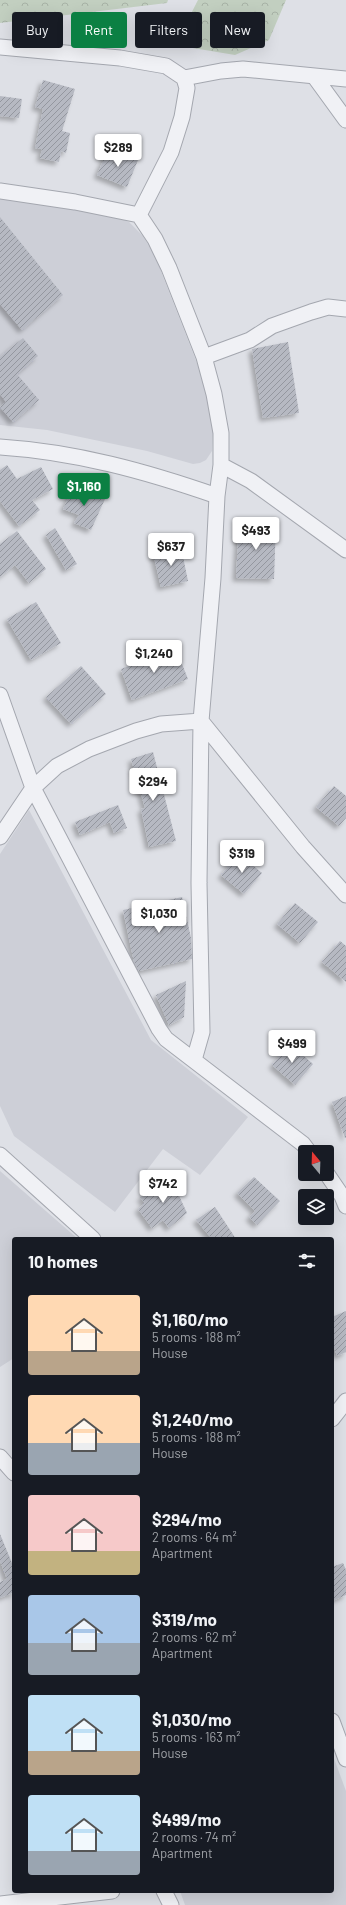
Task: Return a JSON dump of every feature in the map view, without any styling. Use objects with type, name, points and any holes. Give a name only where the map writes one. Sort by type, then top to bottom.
[{"type":"street","points":[[0,47],[120,58],[166,66],[184,78],[187,88],[182,118],[171,152],[139,215]]},
{"type":"street","points":[[184,78],[243,69],[346,79]]},
{"type":"street","points":[[314,76],[346,120]]},
{"type":"street","points":[[0,191],[83,203],[139,215],[155,239],[169,268],[204,357],[214,394],[221,433],[221,465],[217,496],[213,578],[201,721],[199,883],[202,1032],[194,1060]]},
{"type":"street","points":[[204,357],[250,340],[272,326],[311,312],[328,307],[346,309]]},
{"type":"street","points":[[0,447],[38,450],[129,467],[217,496]]},
{"type":"street","points":[[221,465],[251,481],[346,550]]},
{"type":"street","points":[[0,695],[32,788],[158,1029],[166,1039],[304,1145]]},
{"type":"street","points":[[0,837],[32,788],[57,766],[89,749],[161,724],[201,721]]},
{"type":"street","points":[[201,721],[303,847],[346,895]]},
{"type":"street","points":[[0,1155],[91,1237]]},
{"type":"street","points":[[332,1181],[345,1201]]},
{"type":"street","points":[[334,1416],[346,1401]]},
{"type":"street","points":[[0,1457],[12,1471]]},
{"type":"street","points":[[334,1726],[346,1759]]},
{"type":"street","points":[[0,1904],[95,1893]]},
{"type":"street","points":[[165,1893],[171,1905]]},
{"type":"shaded area","points":[[0,196],[108,214],[129,222],[143,236],[155,256],[204,381],[213,433],[212,451],[206,460],[193,464],[147,451],[47,430],[0,425]]},
{"type":"shaded area","points":[[29,810],[151,1040],[248,1117],[200,1175],[163,1149],[115,1212],[14,1136],[0,1106],[0,854]]},
{"type":"shaded area","points":[[0,1171],[76,1237],[12,1237],[12,1359],[0,1367]]},
{"type":"shaded area","points":[[334,1758],[346,1791],[346,1905],[185,1905],[181,1893],[334,1893]]},
{"type":"green space","points":[[0,0],[168,0],[167,3],[92,12],[71,12],[71,14],[63,15],[63,12],[12,12],[12,22],[0,23]]},
{"type":"green space","points":[[198,0],[286,0],[269,40],[265,42],[265,12],[210,12],[210,48],[251,48],[235,55],[193,48],[202,48],[202,12],[192,12]]},
{"type":"building","points":[[43,80],[75,89],[62,131],[70,133],[66,153],[61,151],[59,162],[40,158],[42,149],[35,148],[43,109],[35,107]]},
{"type":"building","points":[[0,96],[22,99],[19,118],[0,116]]},
{"type":"building","points":[[108,149],[138,160],[127,187],[97,175]]},
{"type":"building","points":[[0,217],[63,295],[22,330],[0,304]]},
{"type":"building","points":[[23,338],[38,356],[17,374],[39,400],[13,422],[0,407],[6,402],[0,394],[0,357]]},
{"type":"building","points":[[288,342],[299,413],[263,418],[252,349]]},
{"type":"building","points":[[7,465],[17,479],[41,467],[53,489],[32,500],[40,510],[19,526],[0,501],[0,470]]},
{"type":"building","points":[[74,486],[105,499],[91,530],[74,523],[79,515],[63,509]]},
{"type":"building","points":[[239,522],[276,523],[274,579],[236,578]]},
{"type":"building","points":[[55,528],[77,564],[66,570],[46,535]]},
{"type":"building","points":[[17,531],[46,569],[29,583],[15,565],[0,577],[0,544]]},
{"type":"building","points":[[181,547],[188,581],[161,587],[153,553]]},
{"type":"building","points":[[36,602],[61,643],[31,660],[7,619]]},
{"type":"building","points":[[176,649],[188,679],[132,700],[121,669]]},
{"type":"building","points":[[81,666],[106,694],[71,724],[46,697]]},
{"type":"building","points":[[153,752],[176,841],[149,847],[141,809],[145,808],[131,759]]},
{"type":"building","points":[[334,786],[346,796],[346,818],[339,826],[316,807]]},
{"type":"building","points":[[118,805],[127,828],[114,833],[110,822],[80,835],[75,822]]},
{"type":"building","points":[[239,854],[262,873],[244,894],[221,875]]},
{"type":"building","points":[[182,897],[191,938],[192,959],[139,971],[134,962],[123,910]]},
{"type":"building","points":[[295,903],[318,922],[300,943],[277,924]]},
{"type":"building","points":[[340,941],[346,946],[346,982],[322,962]]},
{"type":"building","points":[[186,981],[184,1017],[169,1025],[156,995]]},
{"type":"building","points":[[290,1044],[313,1064],[295,1085],[272,1065]]},
{"type":"building","points":[[346,1096],[346,1138],[345,1138],[332,1102]]},
{"type":"building","points":[[168,1172],[187,1213],[169,1228],[163,1220],[152,1228],[138,1209],[145,1203],[140,1198]]},
{"type":"building","points":[[254,1177],[280,1201],[257,1225],[249,1217],[255,1211],[237,1193]]},
{"type":"building","points":[[215,1207],[235,1237],[210,1237],[196,1220]]},
{"type":"building","points":[[346,1311],[346,1352],[337,1356],[334,1347],[334,1316]]},
{"type":"building","points":[[0,1534],[12,1563],[12,1593],[0,1598],[0,1582],[7,1579],[0,1561]]},
{"type":"building","points":[[343,1563],[346,1570],[346,1595],[334,1600],[334,1566]]}]
